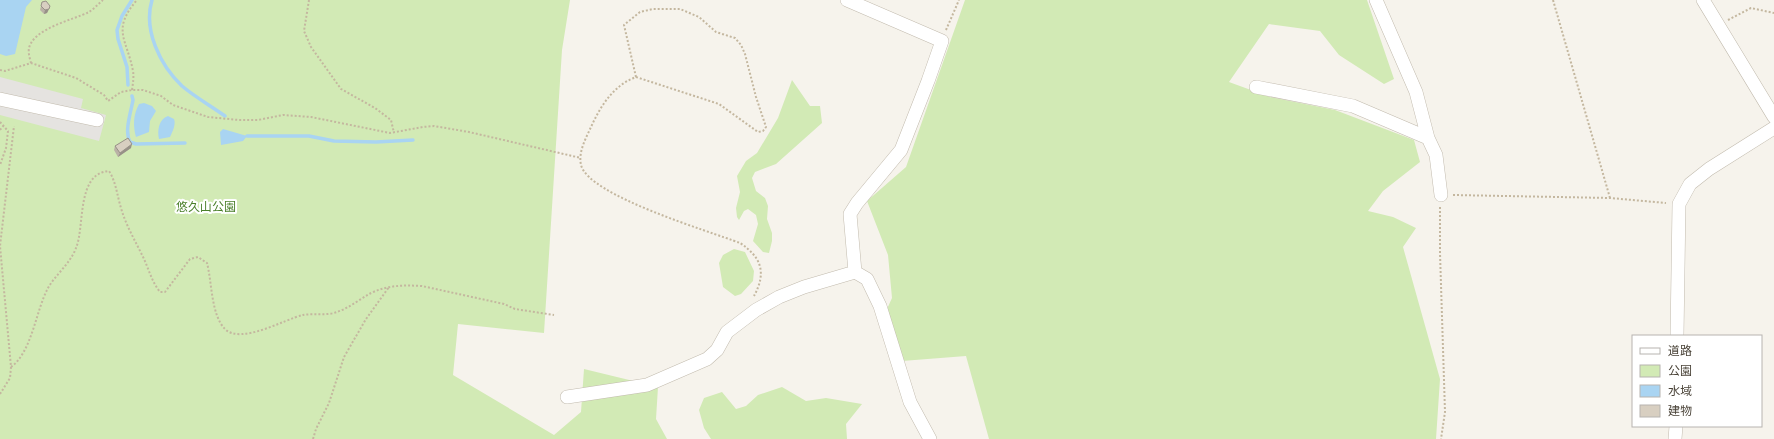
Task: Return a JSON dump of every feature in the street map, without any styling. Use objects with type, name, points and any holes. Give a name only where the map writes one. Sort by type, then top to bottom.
[{"type":"street","points":[[847,0],[942,40],[928,81],[901,150],[857,203],[850,214],[855,272]]},
{"type":"street","points":[[1376,0],[1416,92],[1428,138],[1436,155],[1441,195]]},
{"type":"street","points":[[1703,0],[1774,117]]},
{"type":"street","points":[[1256,87],[1353,106],[1428,138]]},
{"type":"street","points":[[0,100],[97,120]]},
{"type":"street","points":[[1677,335],[1679,204],[1690,184],[1709,169],[1774,128]]},
{"type":"street","points":[[567,397],[647,385],[707,360],[718,350],[727,332],[756,310],[779,297],[804,287],[855,272],[867,279],[880,306],[910,402],[930,439]]},
{"type":"street","points":[[1675,439],[1676,427]]},
{"type":"path","points":[[31,64],[29,49],[31,44],[39,36],[53,26],[90,12],[103,0]]},
{"type":"path","points":[[132,90],[133,71],[122,38],[122,31],[124,20],[137,0]]},
{"type":"path","points":[[309,0],[304,31],[310,47],[341,89],[375,108],[391,120],[394,133]]},
{"type":"path","points":[[942,40],[958,0]]},
{"type":"path","points":[[1553,0],[1610,198]]},
{"type":"path","points":[[1718,25],[1751,8],[1774,13]]},
{"type":"path","points":[[636,77],[624,26],[640,12],[653,9],[680,9],[699,17],[716,32],[735,38],[741,45],[745,54],[766,127],[764,131],[758,132],[719,104],[636,77],[624,82],[614,91],[598,111],[584,143],[581,165],[587,175],[606,188],[632,202],[729,239],[750,250],[758,259],[762,272],[759,286],[753,297]]},
{"type":"path","points":[[0,70],[5,71],[31,64],[76,78],[104,95],[108,101],[121,92],[143,90],[161,96],[173,105],[208,117],[239,120],[258,120],[283,115],[311,117],[369,130],[394,133],[434,126],[469,132],[581,158]]},
{"type":"path","points":[[0,122],[8,131],[6,148],[0,166]]},
{"type":"path","points":[[0,130],[4,125]]},
{"type":"path","points":[[0,394],[10,378],[11,367],[0,246],[14,126]]},
{"type":"path","points":[[11,367],[20,358],[32,332],[42,300],[49,287],[73,256],[79,238],[83,204],[87,189],[93,177],[102,171],[109,170],[113,178],[121,209],[129,230],[160,292],[165,292],[190,259],[198,257],[206,263],[216,313],[225,329],[231,334],[241,335],[266,329],[305,315],[336,313],[373,293],[390,286],[422,286],[554,316]]},
{"type":"path","points":[[1441,439],[1445,412],[1440,253],[1441,195],[1610,198],[1679,204]]},
{"type":"path","points":[[313,439],[316,429],[329,402],[344,357],[366,319],[390,286]]},
{"type":"green space","name":"悠久山公園","points":[[0,0],[570,0],[562,50],[544,333],[458,324],[453,375],[554,435],[581,412],[584,369],[658,387],[656,419],[667,439],[0,439]]},
{"type":"green space","points":[[965,0],[1367,0],[1394,79],[1384,84],[1339,55],[1320,31],[1269,24],[1229,82],[1270,97],[1335,110],[1414,140],[1420,162],[1383,191],[1368,211],[1393,217],[1416,228],[1403,247],[1440,379],[1436,439],[989,439],[966,356],[902,361],[887,309],[892,298],[888,255],[867,201],[906,167]]},
{"type":"green space","points":[[792,80],[810,106],[820,106],[822,123],[776,164],[755,172],[752,178],[756,191],[765,198],[768,206],[767,219],[772,233],[769,253],[763,252],[753,241],[758,224],[756,215],[748,209],[744,211],[739,220],[737,217],[736,208],[740,192],[737,176],[746,161],[757,153],[778,118]]},
{"type":"green space","points":[[734,249],[745,252],[754,271],[753,281],[741,294],[735,296],[723,287],[719,263],[723,255]]},
{"type":"green space","points":[[782,387],[806,401],[826,398],[862,404],[846,424],[847,439],[711,439],[704,428],[699,410],[704,398],[722,392],[736,409],[746,406],[758,395]]},
{"type":"shaded area","points":[[0,77],[83,99],[81,108],[106,115],[99,141],[0,115]]},
{"type":"water","points":[[0,0],[32,0],[26,7],[15,54],[6,56],[0,54]]},
{"type":"water","points":[[144,103],[152,106],[156,111],[150,121],[149,132],[136,137],[134,129],[135,116],[139,104]]},
{"type":"water","points":[[168,116],[174,119],[175,123],[173,130],[170,137],[159,139],[159,125],[165,117]]},
{"type":"water","points":[[223,129],[247,136],[243,141],[221,145],[220,132]]},
{"type":"building","points":[[46,1],[50,6],[49,9],[45,10],[41,6],[42,2]]},
{"type":"building","points":[[128,138],[132,144],[120,153],[115,146]]},
{"type":"waterway","points":[[128,85],[127,67],[118,39],[117,30],[122,16],[132,0]]},
{"type":"waterway","points":[[152,0],[150,23],[155,46],[160,57],[174,78],[182,86],[225,116]]},
{"type":"waterway","points":[[132,96],[133,100],[128,127],[128,138],[130,142],[136,144],[185,143]]},
{"type":"waterway","points":[[247,136],[309,136],[334,141],[376,142],[413,140]]}]
